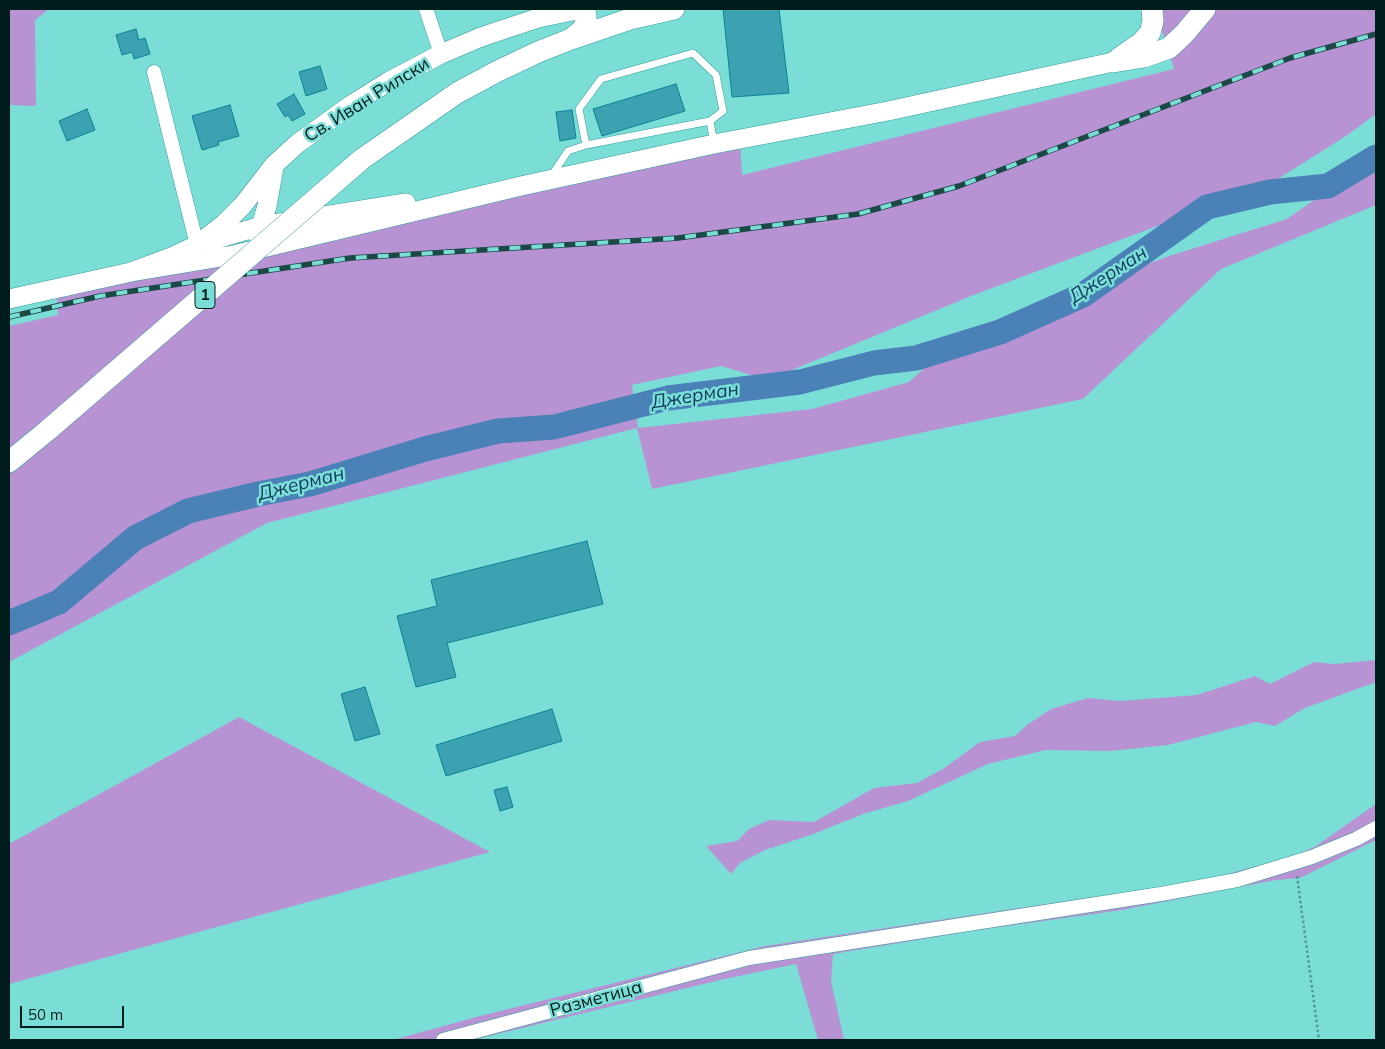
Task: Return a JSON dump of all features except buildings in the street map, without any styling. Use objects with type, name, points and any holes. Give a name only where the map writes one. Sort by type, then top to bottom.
[{"type":"main road","points":[[571,39],[583,28],[586,22],[584,9]]},
{"type":"main road","name":"1","points":[[9,462],[362,159],[457,93],[521,60],[571,39],[630,18],[674,9]]},
{"type":"main road","points":[[1113,62],[1131,51],[1150,33],[1153,21],[1152,9]]},
{"type":"main road","points":[[1113,62],[1144,57],[1169,48],[1184,34],[1205,9]]},
{"type":"street","points":[[426,9],[441,54]]},
{"type":"street","name":"Св. Иван Рилски","points":[[9,300],[131,272],[197,245],[224,224],[243,205],[274,165],[297,144],[388,82],[441,54],[509,27],[538,18],[584,9]]},
{"type":"street","points":[[131,272],[233,255],[548,180],[714,144],[888,111],[1113,62]]},
{"type":"street","points":[[154,72],[197,245],[261,226],[521,186]]},
{"type":"street","points":[[233,255],[250,241],[261,226],[272,186],[274,165]]},
{"type":"street","name":"Разметица","points":[[443,1040],[750,958],[1237,880],[1295,862],[1356,839],[1376,828]]},
{"type":"lane","points":[[548,180],[568,151],[586,145],[710,121],[723,111],[716,75],[693,53],[601,80],[579,109],[586,145]]},
{"type":"lane","points":[[710,121],[714,144]]},
{"type":"path","points":[[1295,862],[1318,1040]]},
{"type":"shaded area","points":[[9,9],[49,9],[35,20],[36,106],[9,105]]},
{"type":"shaded area","points":[[1155,9],[1376,9],[1376,114],[1346,136],[1235,206],[1160,225],[971,296],[768,380],[721,366],[632,385],[638,428],[812,409],[909,382],[964,332],[1169,256],[1287,219],[1376,157],[1376,205],[1221,269],[1083,399],[652,489],[637,428],[267,523],[9,662],[9,326],[58,315],[56,289],[740,139],[742,175],[1174,69]]},
{"type":"shaded area","points":[[1376,660],[1376,682],[1305,708],[1275,726],[1256,722],[1168,745],[1110,751],[1046,750],[988,764],[908,801],[863,814],[816,833],[765,850],[740,863],[731,874],[706,846],[737,841],[749,829],[769,820],[814,822],[874,788],[917,783],[943,769],[980,742],[1015,736],[1027,725],[1051,709],[1088,698],[1120,701],[1197,695],[1255,676],[1270,684],[1314,662],[1334,664]]},
{"type":"shaded area","points":[[239,717],[490,852],[9,984],[9,844]]},
{"type":"shaded area","points":[[1376,804],[1376,840],[1300,878],[1276,880],[1122,910],[972,931],[833,954],[831,981],[844,1040],[818,1040],[796,964],[720,980],[473,1040],[393,1040],[480,1016],[765,946],[1206,880],[1296,855],[1316,846]]},
{"type":"waterway","name":"Джерман","points":[[9,623],[59,602],[135,538],[188,511],[310,484],[425,449],[498,431],[554,427],[668,398],[800,382],[874,363],[916,358],[1000,332],[1083,295],[1207,207],[1270,192],[1328,186],[1376,157]]},
{"type":"railway","points":[[9,317],[100,296],[350,258],[678,238],[858,214],[959,186],[1290,58],[1376,34]]}]
